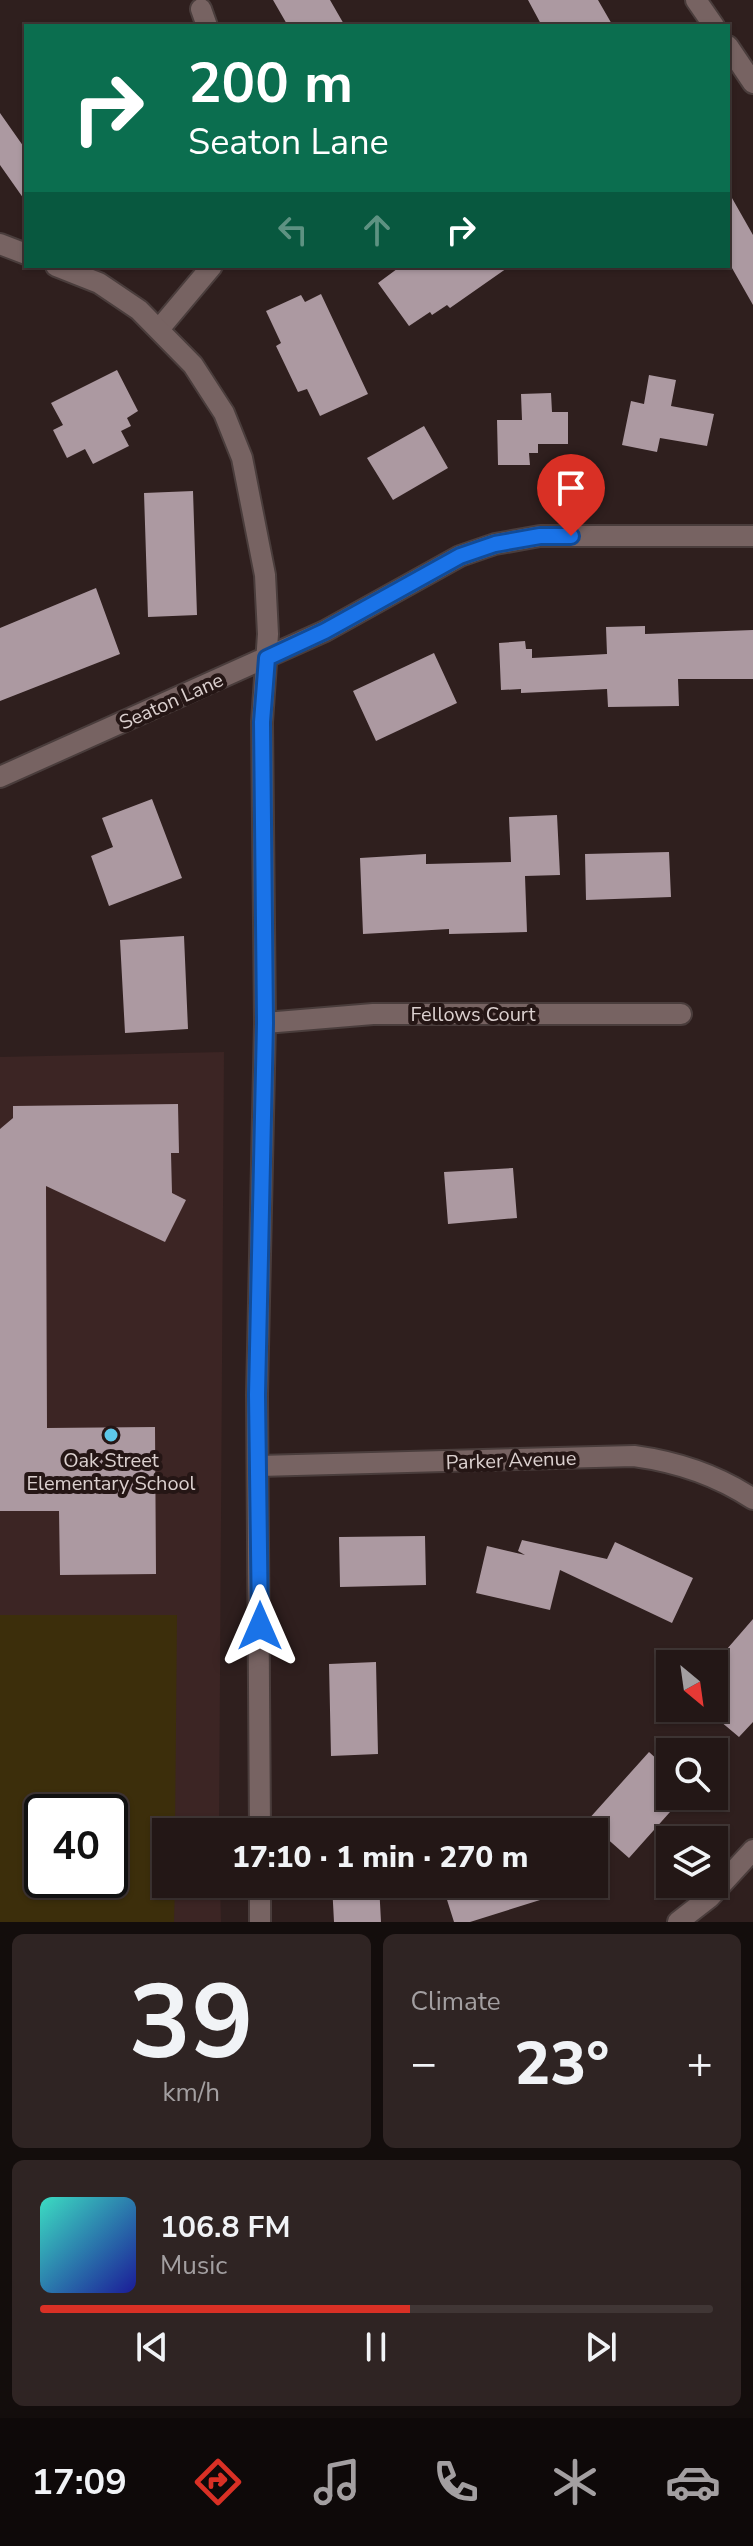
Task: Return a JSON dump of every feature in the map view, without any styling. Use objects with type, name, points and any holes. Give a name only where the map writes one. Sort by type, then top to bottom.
[{"type":"street","points":[[696,0],[713,24]]},
{"type":"street","points":[[730,49],[753,83]]},
{"type":"street","points":[[0,244],[24,253]]},
{"type":"street","points":[[61,268],[99,283],[139,310],[193,365],[224,413],[242,458],[265,575],[267,658],[262,722],[265,1023],[257,1395],[260,1818]]},
{"type":"street","points":[[160,328],[210,268]]},
{"type":"street","name":"Seaton Lane","points":[[0,777],[325,631],[460,556],[495,544],[540,536],[753,536]]},
{"type":"street","name":"Fellows Court","points":[[265,1023],[373,1014],[681,1014]]},
{"type":"street","name":"Parker Avenue","points":[[259,1466],[634,1456],[668,1461],[715,1477],[753,1499]]},
{"type":"street","points":[[678,1922],[710,1897],[753,1850]]},
{"type":"street","points":[[260,1898],[260,1922]]},
{"type":"shaded area","name":"Oak Street Elementary School","points":[[224,1052],[219,1818],[152,1818],[152,1898],[220,1898],[221,1922],[0,1922],[0,1057]]},
{"type":"shaded area","points":[[0,1615],[177,1615],[175,1818],[152,1818],[152,1898],[175,1898],[174,1922],[0,1922]]},
{"type":"building","points":[[273,0],[330,0],[344,24],[287,24]]},
{"type":"building","points":[[528,0],[598,0],[612,24],[541,24]]},
{"type":"building","points":[[0,113],[24,147],[24,199],[0,165]]},
{"type":"building","points":[[730,195],[753,235],[753,305],[730,265]]},
{"type":"building","points":[[398,268],[507,268],[450,308],[447,305],[432,315],[430,312],[409,326],[378,283]]},
{"type":"building","points":[[321,294],[368,394],[320,416],[307,389],[298,392],[276,346],[281,343],[266,311],[301,295],[305,302]]},
{"type":"building","points":[[117,370],[138,411],[127,418],[131,426],[121,431],[129,446],[93,464],[85,449],[67,458],[53,430],[63,425],[51,403]]},
{"type":"building","points":[[649,375],[676,380],[671,406],[714,414],[707,446],[660,438],[657,452],[622,445],[631,401],[644,404]]},
{"type":"building","points":[[551,393],[552,412],[568,412],[568,444],[538,444],[538,453],[529,453],[530,465],[498,465],[497,420],[522,420],[521,394]]},
{"type":"building","points":[[424,426],[448,468],[393,500],[367,458]]},
{"type":"building","points":[[193,491],[197,615],[148,617],[144,493]]},
{"type":"building","points":[[96,588],[120,654],[0,701],[0,628]]},
{"type":"building","points":[[645,626],[645,634],[753,630],[753,679],[678,679],[679,706],[608,707],[607,689],[521,693],[521,689],[501,690],[499,643],[525,641],[526,649],[532,649],[532,658],[607,654],[606,627]]},
{"type":"building","points":[[434,653],[457,703],[376,741],[353,691]]},
{"type":"building","points":[[152,799],[182,878],[109,906],[91,856],[113,847],[102,818]]},
{"type":"building","points":[[557,815],[560,875],[525,876],[527,932],[449,934],[449,929],[363,934],[360,858],[426,854],[426,864],[511,862],[509,817]]},
{"type":"building","points":[[669,852],[671,897],[586,900],[585,854]]},
{"type":"building","points":[[184,936],[188,1029],[125,1033],[120,940]]},
{"type":"building","points":[[178,1104],[179,1153],[171,1153],[172,1193],[186,1200],[165,1242],[46,1186],[47,1428],[155,1427],[156,1574],[60,1575],[59,1511],[0,1511],[0,1129],[13,1118],[13,1106]]},
{"type":"building","points":[[513,1168],[517,1218],[448,1224],[444,1172]]},
{"type":"building","points":[[425,1536],[426,1585],[340,1587],[339,1537]]},
{"type":"building","points":[[522,1540],[607,1559],[615,1542],[693,1578],[672,1623],[560,1570],[550,1610],[476,1593],[487,1546],[525,1555],[518,1551]]},
{"type":"building","points":[[753,1619],[753,1722],[739,1737],[721,1722],[728,1722],[726,1650]]},
{"type":"building","points":[[376,1662],[378,1754],[331,1756],[329,1664]]},
{"type":"building","points":[[649,1752],[656,1758],[656,1810],[670,1812],[629,1858],[608,1840],[608,1818],[590,1818]]},
{"type":"building","points":[[333,1898],[380,1898],[381,1922],[334,1922]]},
{"type":"building","points":[[446,1898],[546,1898],[470,1922],[454,1922]]},
{"type":"place","name":"Oak Street Elementary School","points":[[111,1435]]},
{"type":"route","points":[[260,1626],[257,1395],[265,1023],[262,722],[267,658],[325,631],[460,556],[495,544],[540,536],[571,536]]}]
